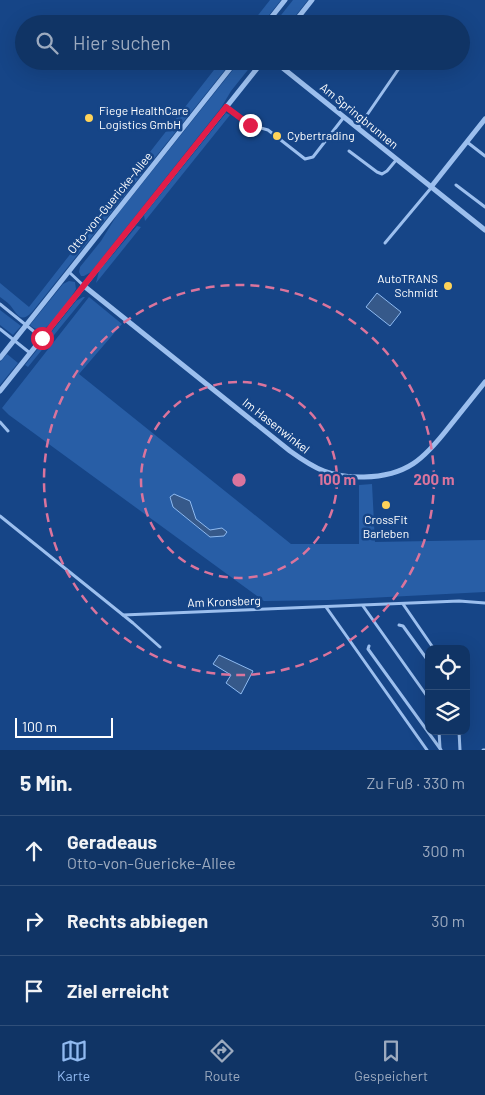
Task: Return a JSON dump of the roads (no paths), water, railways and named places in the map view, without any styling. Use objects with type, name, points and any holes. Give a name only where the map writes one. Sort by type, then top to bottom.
[{"type":"street","points":[[273,15],[285,0]]},
{"type":"street","points":[[300,15],[312,0]]},
{"type":"street","name":"Otto-von-Guericke-Allee","points":[[0,358],[229,70]]},
{"type":"street","points":[[0,391],[256,70]]},
{"type":"street","name":"Am Springbrunnen","points":[[285,70],[485,230]]},
{"type":"street","points":[[431,187],[485,119]]},
{"type":"street","name":"Im Hasenwinkel","points":[[84,286],[290,450],[317,469],[331,474],[354,477],[376,476],[396,473],[411,466],[435,445],[485,382]]},
{"type":"lane","points":[[358,128],[398,70]]},
{"type":"lane","points":[[226,107],[247,124],[268,130],[308,160],[313,157],[344,117]]},
{"type":"lane","points":[[467,142],[485,156]]},
{"type":"lane","points":[[349,151],[382,174],[387,171],[396,159]]},
{"type":"lane","points":[[456,185],[485,207]]},
{"type":"lane","points":[[385,243],[431,187]]},
{"type":"lane","points":[[68,272],[84,286]]},
{"type":"lane","points":[[0,304],[42,338]]},
{"type":"lane","points":[[0,329],[30,353]]},
{"type":"lane","points":[[0,422],[8,431]]},
{"type":"lane","points":[[0,516],[160,647]]},
{"type":"lane","name":"Am Kronsberg","points":[[123,615],[459,602],[485,603]]},
{"type":"lane","points":[[402,604],[431,645]]},
{"type":"lane","points":[[362,606],[425,692]]},
{"type":"lane","points":[[325,607],[427,750]]},
{"type":"lane","points":[[373,621],[378,622]]},
{"type":"lane","points":[[373,621],[373,626]]},
{"type":"lane","points":[[399,625],[403,626],[425,656]]},
{"type":"lane","points":[[369,646],[368,650],[441,750]]},
{"type":"lane","points":[[439,735],[438,739],[441,750]]},
{"type":"lane","points":[[458,735],[460,750]]},
{"type":"place","name":"Fiege HealthCare Logistics GmbH","points":[[89,118]]},
{"type":"place","name":"Cybertrading","points":[[277,136]]},
{"type":"place","name":"AutoTRANS Schmidt","points":[[448,286]]},
{"type":"place","name":"CrossFit Barleben","points":[[386,505]]}]
